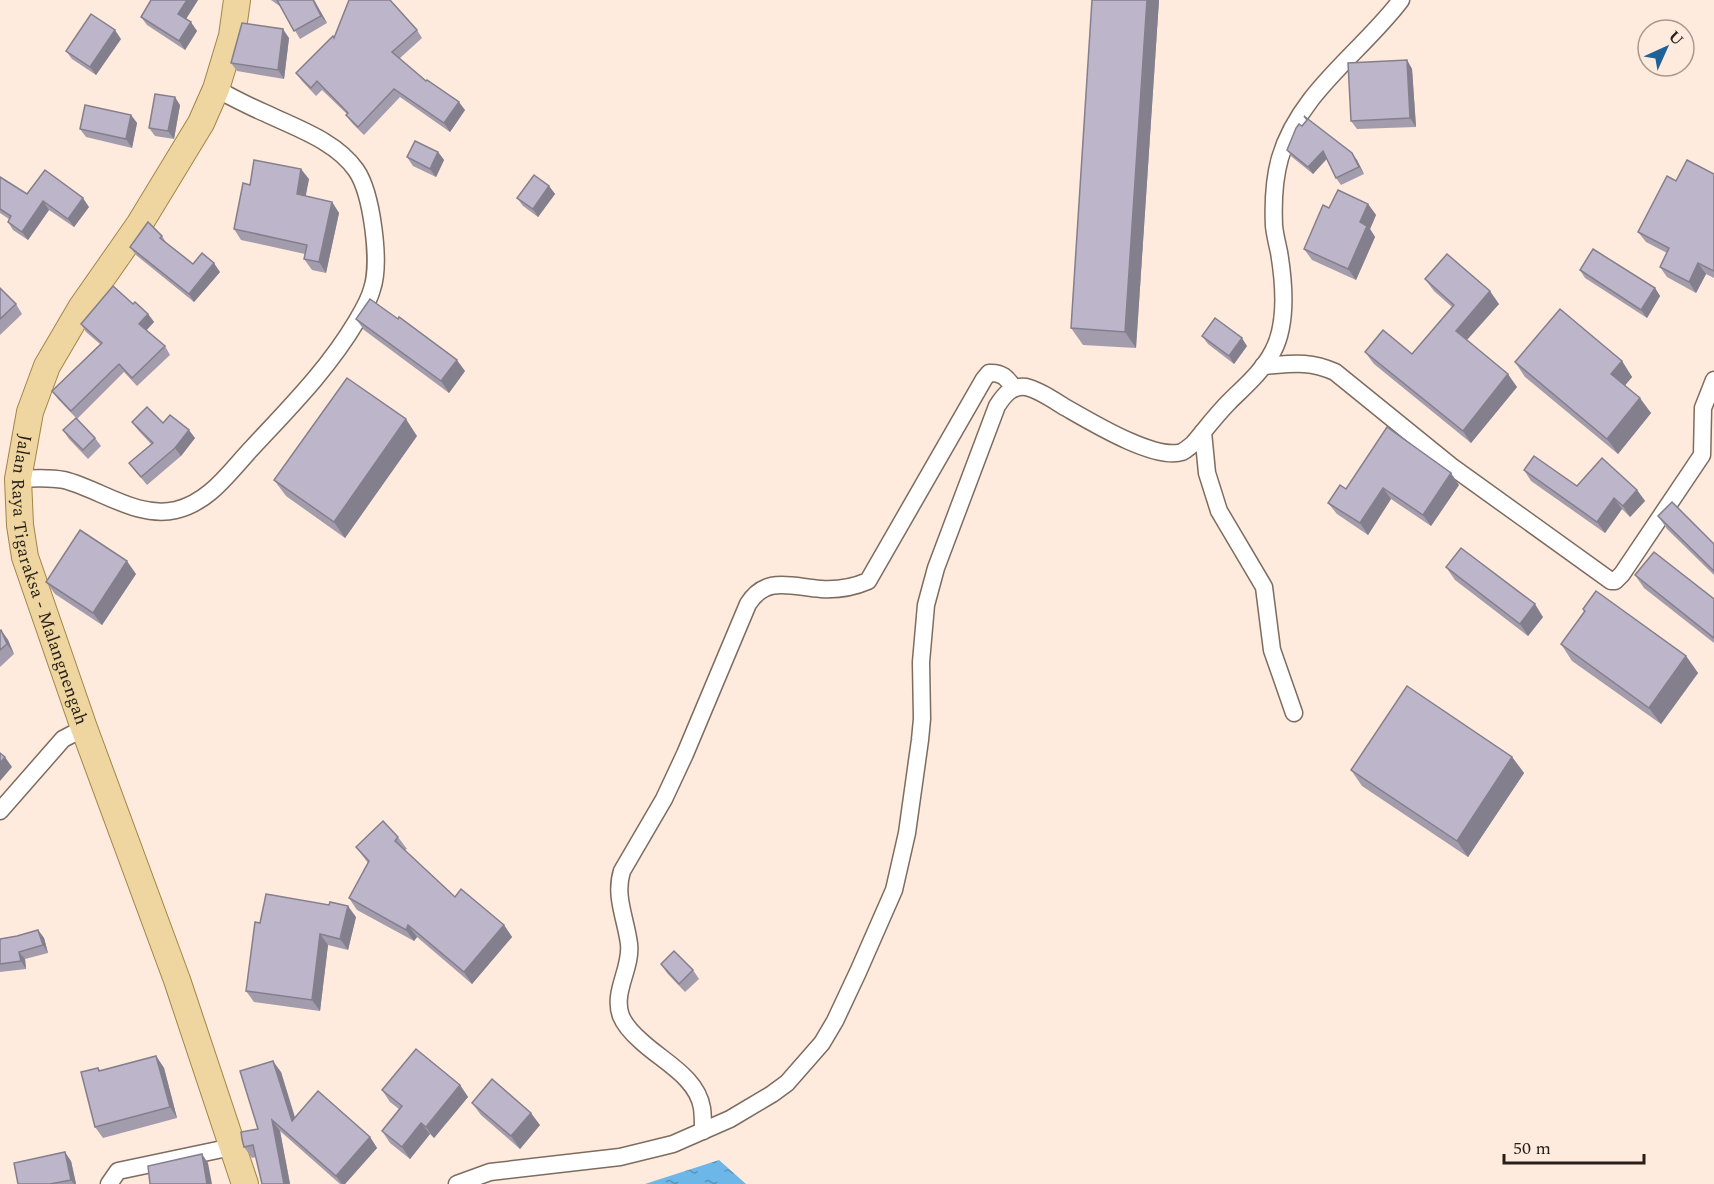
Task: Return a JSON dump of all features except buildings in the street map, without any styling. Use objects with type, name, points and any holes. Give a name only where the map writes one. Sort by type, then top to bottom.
[{"type":"main road","name":"Jalan Raya Tigaraksa - Malangnengah","points":[[237,0],[232,36],[216,89],[201,123],[139,225],[81,308],[47,366],[30,412],[18,478],[20,525],[25,557],[84,728],[177,980],[245,1184]]},
{"type":"street","points":[[457,1184],[490,1172],[620,1157],[673,1144],[730,1119],[772,1094],[787,1083],[822,1043],[835,1021],[894,890],[902,860],[922,719],[921,662],[926,605],[936,568],[990,421],[1004,395],[1014,388],[1025,387],[1144,447],[1163,453],[1180,452],[1187,449],[1263,366],[1277,343],[1283,309],[1282,275],[1274,228],[1274,208],[1281,157],[1296,123],[1320,89],[1401,0]]},
{"type":"street","points":[[18,478],[64,480],[106,498],[142,509],[159,511],[189,506],[220,483],[327,366],[361,313],[372,291],[376,272],[370,208],[358,172],[347,159],[319,139],[216,89]]},
{"type":"street","points":[[1263,366],[1301,363],[1318,365],[1335,372],[1451,466],[1611,581],[1622,574],[1702,455],[1703,408],[1714,380]]},
{"type":"street","points":[[703,1131],[702,1106],[688,1080],[632,1032],[620,1013],[619,994],[629,958],[629,941],[619,894],[620,879],[626,864],[672,781],[748,604],[756,593],[767,586],[775,585],[822,589],[868,581],[984,379],[989,373],[997,372],[1007,378],[1014,388]]},
{"type":"street","points":[[1203,432],[1208,473],[1219,511],[1264,587],[1272,650],[1294,713]]},
{"type":"street","points":[[0,811],[63,739],[84,728]]},
{"type":"street","points":[[109,1184],[118,1171],[232,1147]]},
{"type":"water","points":[[719,1160],[746,1184],[645,1184]]}]
